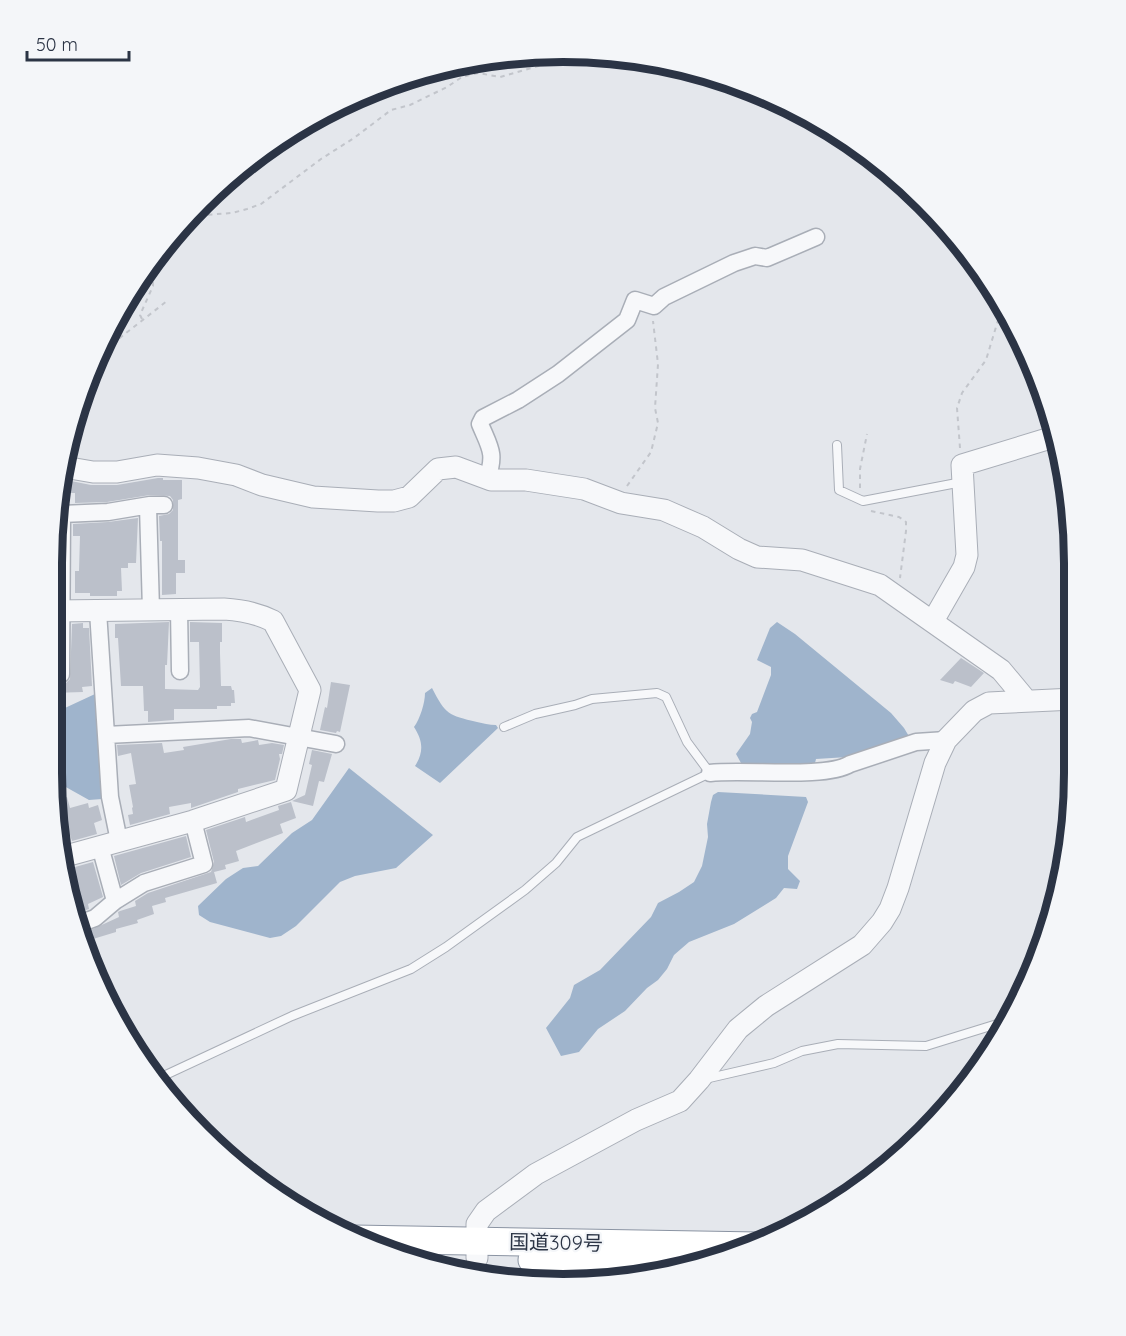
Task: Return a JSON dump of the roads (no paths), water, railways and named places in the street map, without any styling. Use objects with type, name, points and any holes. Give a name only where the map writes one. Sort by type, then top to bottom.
[{"type":"highway","name":"国道309号","points":[[385,1242],[671,1262]]},
{"type":"highway","name":"国道309号","points":[[428,1256],[476,1249],[728,1246]]},
{"type":"street","points":[[487,479],[492,464],[492,454],[480,424],[483,418],[518,400],[558,374],[627,320],[635,300],[654,306],[664,297],[734,263],[755,256],[767,258],[816,237]]},
{"type":"street","points":[[933,621],[964,567],[967,555],[962,473],[1049,439]]},
{"type":"street","points":[[71,468],[93,472],[117,472],[157,465],[198,468],[236,475],[262,485],[313,497],[378,501],[394,501],[409,497],[438,469],[456,467],[487,479],[548,482],[584,489],[621,503],[664,510],[703,527],[739,549],[757,556],[802,560],[880,585],[1001,670],[1026,700]]},
{"type":"street","points":[[65,514],[108,512],[156,506],[151,610]]},
{"type":"street","points":[[179,609],[180,670]]},
{"type":"street","points":[[62,611],[243,610],[263,616],[273,621],[310,690],[286,790],[193,821],[69,855]]},
{"type":"street","points":[[98,611],[115,901]]},
{"type":"street","points":[[476,1249],[477,1224],[486,1211],[526,1180],[600,1139],[680,1101],[738,1029],[766,1006],[862,945],[882,922],[898,888],[936,763],[946,740],[974,711],[989,703],[1064,699]]},
{"type":"street","points":[[106,735],[249,729],[336,744]]},
{"type":"street","points":[[710,772],[798,772],[842,769],[850,764],[916,742],[946,740]]},
{"type":"street","points":[[84,922],[95,918],[115,901],[144,882],[204,864],[193,821]]},
{"type":"lane","points":[[837,445],[839,490],[863,501],[962,473]]},
{"type":"lane","points":[[164,1076],[292,1016],[411,969],[446,947],[525,890],[556,863],[577,837],[710,772],[687,742],[666,697],[657,693],[592,699],[535,714],[504,727]]},
{"type":"lane","points":[[699,1080],[774,1063],[802,1051],[838,1044],[926,1046],[997,1024]]},
{"type":"water","points":[[777,622],[795,634],[891,713],[910,738],[848,757],[816,759],[815,763],[741,763],[736,754],[750,734],[752,722],[750,718],[757,712],[771,675],[771,667],[757,660],[770,628]]},
{"type":"water","points":[[432,688],[449,713],[467,720],[496,725],[498,728],[440,783],[415,766],[420,756],[421,746],[414,727],[422,711],[425,693]]},
{"type":"water","points":[[95,694],[102,799],[89,800],[62,786],[62,709]]},
{"type":"water","points":[[349,768],[433,835],[396,868],[355,876],[340,882],[296,926],[281,936],[270,938],[210,922],[199,915],[198,906],[226,879],[243,868],[258,866],[292,833],[312,820]]},
{"type":"water","points":[[718,792],[806,797],[808,802],[788,856],[788,869],[800,881],[797,889],[784,888],[776,898],[734,924],[689,942],[674,955],[658,980],[625,1011],[598,1029],[579,1052],[561,1056],[546,1028],[570,998],[574,985],[600,970],[651,917],[658,903],[694,882],[702,866],[708,837],[707,824],[711,802],[713,795]]}]
